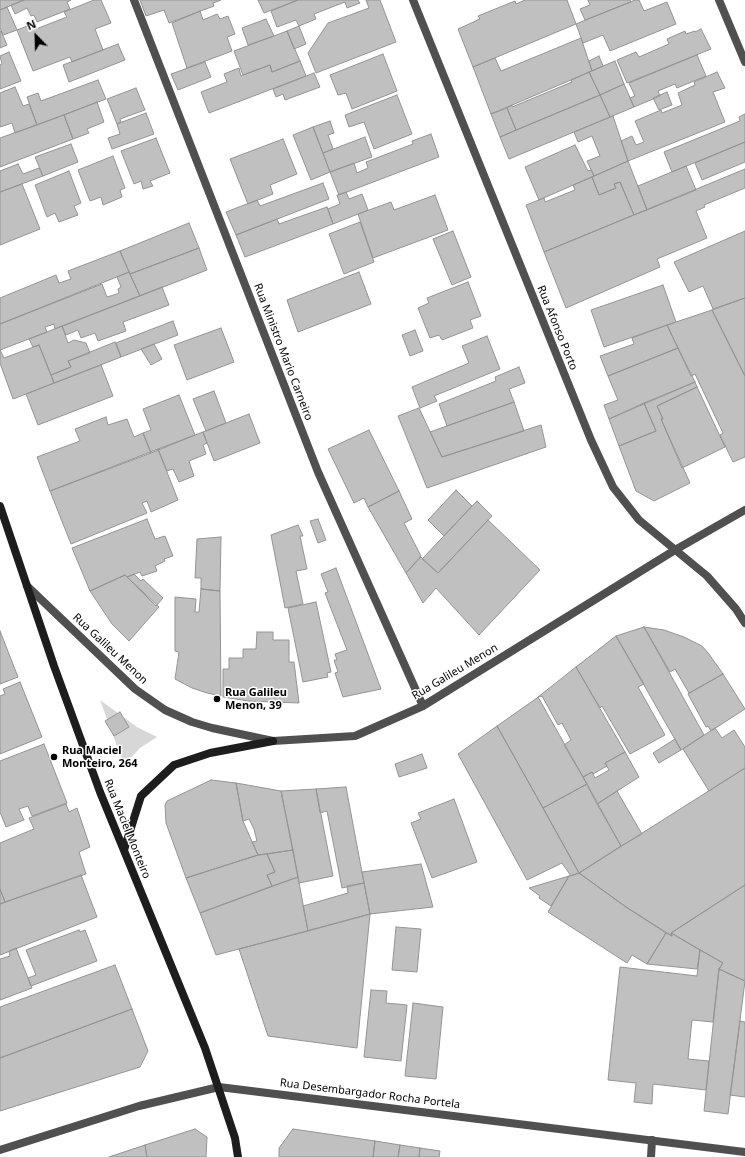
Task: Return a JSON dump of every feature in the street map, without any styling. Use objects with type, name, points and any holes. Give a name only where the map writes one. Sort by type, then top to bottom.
[{"type":"street","name":"Rua Ministro Mario Carneiro","points":[[134,0],[318,472],[423,706]]},
{"type":"street","name":"Rua Afonso Porto","points":[[413,0],[590,440],[614,487],[639,520],[707,576],[736,609],[745,623]]},
{"type":"street","points":[[719,0],[745,62]]},
{"type":"street","name":"Rua Maciel Monteiro","points":[[0,506],[2,518],[84,749],[219,1086],[235,1138],[238,1157]]},
{"type":"street","name":"Rua Galileu Menon","points":[[27,586],[135,689],[165,710],[199,724],[273,741],[355,736],[423,706],[675,550],[745,510]]},
{"type":"street","points":[[124,850],[141,796],[174,765],[210,753],[273,741]]},
{"type":"street","name":"Rua Desembargador Rocha Portela","points":[[0,1150],[139,1106],[219,1086],[745,1152]]},
{"type":"street","points":[[651,1157],[652,1140]]},
{"type":"shaded area","points":[[100,700],[137,727],[157,737],[140,748],[124,765]]},
{"type":"building","points":[[0,0],[24,0],[0,10]]},
{"type":"building","points":[[24,0],[71,0],[67,2],[70,9],[37,22],[34,15],[31,16],[27,8],[15,14],[11,5]]},
{"type":"building","points":[[94,0],[101,0],[111,23],[95,29],[103,50],[72,62],[70,57],[33,71],[17,30],[35,23],[36,29],[67,17],[64,12]]},
{"type":"building","points":[[140,0],[221,0],[213,3],[214,6],[169,23],[164,10],[146,16]]},
{"type":"building","points":[[258,0],[298,0],[264,13]]},
{"type":"building","points":[[298,0],[358,0],[360,3],[347,8],[345,2],[314,14],[316,19],[299,26],[296,20],[277,27],[271,11]]},
{"type":"building","points":[[366,0],[380,0],[396,42],[316,73],[308,53],[328,23],[369,8]]},
{"type":"building","points":[[525,0],[567,0],[576,24],[473,67],[458,29],[480,19],[478,16],[515,1],[516,4]]},
{"type":"building","points":[[588,0],[630,0],[631,2],[585,20],[580,9],[590,5]]},
{"type":"building","points":[[635,0],[639,0],[644,11],[667,2],[676,24],[610,51],[603,35],[583,43],[576,24]]},
{"type":"building","points":[[7,7],[17,30],[3,35],[0,28],[0,10]]},
{"type":"building","points":[[200,11],[203,20],[217,14],[220,19],[228,16],[235,34],[227,37],[232,51],[187,68],[172,23]]},
{"type":"building","points":[[266,19],[274,36],[248,45],[242,28]]},
{"type":"building","points":[[299,26],[306,44],[294,49],[287,31]]},
{"type":"building","points":[[701,29],[711,49],[627,83],[617,60],[636,52],[639,57],[669,44],[667,39],[685,31],[686,34]]},
{"type":"building","points":[[1,31],[7,45],[0,48],[0,32]]},
{"type":"building","points":[[287,31],[300,61],[272,72],[270,65],[243,75],[234,51]]},
{"type":"building","points":[[581,38],[592,71],[491,114],[473,67],[495,58],[501,71]]},
{"type":"building","points":[[118,44],[125,60],[69,82],[63,65]]},
{"type":"building","points":[[9,52],[21,81],[0,89],[0,65],[2,64],[0,56]]},
{"type":"building","points":[[383,54],[397,91],[352,109],[346,93],[338,95],[330,75]]},
{"type":"building","points":[[697,55],[706,76],[677,88],[675,84],[658,91],[660,96],[634,107],[630,98],[635,96],[629,83]]},
{"type":"building","points":[[599,56],[603,66],[592,71],[589,61]]},
{"type":"building","points":[[300,61],[306,76],[209,113],[201,92],[227,82],[224,74],[239,68],[241,76],[270,65],[272,72]]},
{"type":"building","points":[[615,61],[624,84],[600,95],[589,72]]},
{"type":"building","points":[[205,62],[211,77],[178,90],[171,74]]},
{"type":"building","points":[[589,72],[600,95],[516,130],[507,108],[572,82],[571,80]]},
{"type":"building","points":[[717,72],[725,88],[713,92],[725,122],[628,161],[621,141],[632,136],[636,145],[644,142],[635,121],[661,110],[662,113],[682,105],[678,93],[695,85],[694,82]]},
{"type":"building","points":[[314,73],[320,87],[285,100],[283,94],[276,97],[273,89]]},
{"type":"building","points":[[98,80],[106,99],[37,125],[27,97],[38,93],[41,101]]},
{"type":"building","points":[[624,84],[634,107],[610,117],[600,95]]},
{"type":"building","points":[[15,87],[23,106],[29,104],[37,125],[15,133],[12,123],[0,127],[0,93]]},
{"type":"building","points":[[136,88],[145,110],[120,119],[121,122],[117,124],[107,99]]},
{"type":"building","points":[[667,92],[672,105],[659,110],[653,98]]},
{"type":"building","points":[[397,95],[412,134],[374,149],[364,122],[349,127],[345,115]]},
{"type":"building","points":[[600,95],[610,117],[509,159],[500,137]]},
{"type":"building","points":[[97,102],[104,122],[87,129],[89,133],[73,139],[64,115]]},
{"type":"building","points":[[507,108],[516,130],[500,137],[491,114]]},
{"type":"building","points":[[146,113],[154,134],[112,149],[108,138],[120,134],[117,124]]},
{"type":"building","points":[[745,114],[745,142],[672,172],[664,152],[740,121],[739,117]]},
{"type":"building","points":[[64,115],[73,139],[0,167],[0,138]]},
{"type":"building","points":[[613,116],[628,161],[594,176],[587,161],[600,156],[592,136],[578,142],[574,132]]},
{"type":"building","points":[[330,121],[334,133],[328,135],[333,149],[323,153],[313,127]]},
{"type":"building","points":[[313,127],[330,172],[311,180],[293,135]]},
{"type":"building","points":[[431,134],[439,157],[339,195],[330,172],[354,163],[357,173],[368,168],[366,162],[413,144],[412,141]]},
{"type":"building","points":[[365,137],[372,157],[330,172],[323,153]]},
{"type":"building","points":[[156,138],[170,173],[150,181],[153,186],[143,189],[141,181],[134,184],[121,151]]},
{"type":"building","points":[[283,139],[297,174],[270,185],[273,194],[248,204],[230,159]]},
{"type":"building","points":[[745,142],[745,162],[702,180],[695,163]]},
{"type":"building","points":[[71,144],[78,162],[43,176],[35,157]]},
{"type":"building","points":[[575,145],[588,171],[591,170],[594,176],[539,200],[525,167]]},
{"type":"building","points":[[113,156],[125,188],[120,190],[122,197],[103,205],[101,197],[90,201],[78,170]]},
{"type":"building","points":[[628,161],[647,210],[634,215],[620,182],[614,184],[616,188],[599,195],[592,177]]},
{"type":"building","points":[[18,164],[23,174],[39,168],[43,176],[0,192],[0,171]]},
{"type":"building","points":[[686,166],[696,190],[647,210],[638,186]]},
{"type":"building","points":[[745,169],[745,188],[704,205],[705,207],[696,211],[707,238],[657,259],[660,267],[566,308],[544,252]]},
{"type":"building","points":[[69,171],[81,203],[74,206],[78,215],[59,222],[55,213],[47,217],[35,185]]},
{"type":"building","points":[[592,177],[599,195],[616,188],[614,184],[620,182],[634,215],[544,252],[526,205],[544,198],[545,202],[575,190],[573,185]]},
{"type":"building","points":[[323,183],[329,199],[236,235],[226,212],[257,200],[260,206]]},
{"type":"building","points":[[22,184],[40,229],[0,245],[0,192]]},
{"type":"building","points":[[346,192],[349,199],[362,194],[368,210],[333,224],[328,209],[340,204],[337,195]]},
{"type":"building","points":[[435,195],[448,230],[373,258],[358,214],[391,202],[394,210]]},
{"type":"building","points":[[327,207],[333,224],[245,257],[236,235],[277,219],[279,224]]},
{"type":"building","points":[[360,222],[374,262],[344,274],[329,234]]},
{"type":"building","points":[[189,223],[199,248],[130,274],[120,251]]},
{"type":"building","points":[[453,231],[471,277],[452,285],[433,239]]},
{"type":"building","points":[[745,231],[745,298],[713,309],[703,286],[689,292],[674,262]]},
{"type":"building","points":[[199,248],[207,270],[140,296],[130,274]]},
{"type":"building","points":[[120,251],[129,272],[0,324],[0,298],[56,275],[59,283],[71,279],[68,271]]},
{"type":"building","points":[[129,272],[140,296],[55,329],[54,324],[45,327],[47,332],[0,350],[0,324],[102,284],[107,297],[117,294],[119,293],[118,289],[121,287],[117,277]]},
{"type":"building","points":[[359,272],[371,304],[298,332],[287,300]]},
{"type":"building","points":[[468,282],[481,316],[470,320],[473,328],[442,340],[439,335],[430,338],[418,308],[429,303],[427,298]]},
{"type":"building","points":[[663,285],[676,322],[604,347],[591,310]]},
{"type":"building","points":[[162,287],[169,305],[123,322],[126,331],[98,341],[95,333],[81,338],[78,330],[66,335],[62,326]]},
{"type":"building","points":[[745,298],[745,376],[712,310]]},
{"type":"building","points":[[712,310],[745,376],[745,457],[733,462],[720,435],[723,433],[695,374],[691,376],[667,325]]},
{"type":"building","points":[[173,321],[178,335],[121,357],[116,343]]},
{"type":"building","points":[[667,325],[678,348],[608,376],[600,356],[634,344],[632,338]]},
{"type":"building","points":[[62,326],[68,343],[74,340],[86,343],[90,353],[68,361],[71,367],[51,375],[39,345],[33,347],[29,339]]},
{"type":"building","points":[[221,328],[234,362],[187,380],[174,345]]},
{"type":"building","points":[[415,330],[423,351],[410,356],[402,335]]},
{"type":"building","points":[[487,336],[500,369],[434,396],[437,401],[420,408],[412,387],[469,363],[462,346]]},
{"type":"building","points":[[115,342],[121,357],[54,383],[51,375],[71,367],[68,361]]},
{"type":"building","points":[[154,344],[162,359],[151,365],[141,349]]},
{"type":"building","points":[[39,345],[54,383],[13,399],[0,363],[0,350],[4,358]]},
{"type":"building","points":[[678,348],[695,382],[609,419],[604,405],[618,400],[608,376]]},
{"type":"building","points":[[101,365],[113,396],[38,425],[26,394]]},
{"type":"building","points":[[519,367],[525,383],[509,389],[514,402],[447,426],[439,404],[496,381],[495,377]]},
{"type":"building","points":[[695,382],[697,387],[657,406],[663,419],[661,419],[690,483],[654,501],[636,491],[619,446],[656,431],[644,403]]},
{"type":"building","points":[[697,387],[725,447],[682,468],[657,406]]},
{"type":"building","points":[[214,391],[226,423],[206,431],[193,399]]},
{"type":"building","points":[[179,395],[195,435],[151,453],[143,433],[151,430],[143,409]]},
{"type":"building","points":[[514,402],[524,431],[442,457],[430,432]]},
{"type":"building","points":[[644,403],[656,431],[619,446],[609,419]]},
{"type":"building","points":[[419,408],[442,457],[541,425],[546,447],[427,488],[398,416]]},
{"type":"building","points":[[249,414],[260,443],[214,461],[203,432]]},
{"type":"building","points":[[106,417],[108,425],[127,419],[134,437],[143,433],[151,453],[50,491],[37,457],[80,441],[75,429]]},
{"type":"building","points":[[369,430],[399,491],[368,507],[364,498],[354,503],[328,449]]},
{"type":"building","points":[[203,432],[207,443],[203,445],[206,454],[189,461],[194,476],[179,482],[173,469],[167,471],[158,449]]},
{"type":"building","points":[[158,449],[178,500],[151,512],[147,501],[142,503],[147,513],[71,544],[50,491]]},
{"type":"building","points":[[456,490],[472,506],[444,536],[428,520]]},
{"type":"building","points":[[399,491],[412,519],[404,523],[421,556],[406,573],[368,507]]},
{"type":"building","points":[[477,501],[492,516],[438,573],[422,559]]},
{"type":"building","points":[[147,519],[155,539],[165,536],[173,556],[164,559],[165,561],[155,566],[157,571],[142,576],[140,572],[127,577],[125,575],[90,591],[72,548]]},
{"type":"building","points":[[318,519],[326,540],[318,543],[310,521]]},
{"type":"building","points":[[488,520],[540,570],[479,635],[436,588],[423,603],[406,573],[421,557],[438,573]]},
{"type":"building","points":[[298,525],[303,536],[300,536],[307,569],[296,571],[303,604],[285,608],[271,535]]},
{"type":"building","points":[[221,537],[220,591],[201,589],[201,578],[195,578],[197,539]]},
{"type":"building","points":[[336,568],[381,689],[343,697],[335,673],[338,672],[334,660],[337,660],[335,654],[347,650],[325,593],[328,592],[321,574]]},
{"type":"building","points":[[134,574],[141,581],[143,579],[163,598],[156,606],[127,577]]},
{"type":"building","points":[[125,575],[159,607],[129,641],[112,624],[90,591]]},
{"type":"building","points":[[201,589],[220,591],[221,696],[192,688],[175,679],[179,652],[175,651],[175,597],[196,599],[195,612],[199,612]]},
{"type":"building","points":[[316,602],[331,672],[327,673],[328,677],[303,682],[288,608]]},
{"type":"building","points":[[644,627],[704,735],[681,750],[616,636]]},
{"type":"building","points":[[644,627],[664,630],[684,637],[702,646],[723,674],[689,693],[675,669],[670,672]]},
{"type":"building","points":[[0,631],[18,677],[0,684]]},
{"type":"building","points":[[257,632],[273,632],[273,640],[289,640],[289,662],[294,662],[299,703],[248,701],[223,697],[223,669],[229,669],[229,658],[243,658],[243,649],[256,649]]},
{"type":"building","points":[[616,636],[644,684],[638,687],[665,735],[630,754],[602,706],[600,708],[576,667]]},
{"type":"building","points":[[576,667],[625,752],[605,763],[607,766],[593,774],[592,772],[583,777],[564,745],[571,740],[562,723],[558,725],[542,696],[538,697]]},
{"type":"building","points":[[723,674],[745,709],[711,731],[708,726],[706,727],[688,694]]},
{"type":"building","points":[[20,682],[42,737],[0,754],[0,696],[5,694],[3,689]]},
{"type":"building","points":[[538,697],[587,784],[543,808],[497,726]]},
{"type":"building","points":[[120,712],[129,727],[114,736],[105,721]]},
{"type":"building","points":[[497,726],[579,873],[571,876],[562,863],[527,880],[458,754]]},
{"type":"building","points":[[715,728],[722,738],[734,730],[745,747],[745,768],[709,791],[683,749]]},
{"type":"building","points":[[675,739],[681,750],[659,763],[653,753]]},
{"type":"building","points":[[44,744],[67,803],[32,816],[28,806],[19,809],[24,820],[6,827],[0,812],[0,761]]},
{"type":"building","points":[[625,752],[639,777],[597,804],[583,777],[592,772],[595,778],[609,770],[605,763]]},
{"type":"building","points":[[422,754],[427,768],[399,777],[395,764]]},
{"type":"building","points":[[745,768],[745,885],[671,933],[672,936],[626,907],[579,873]]},
{"type":"building","points":[[211,780],[236,783],[243,821],[258,855],[186,878],[166,823],[165,805],[167,801]]},
{"type":"building","points":[[236,783],[281,791],[293,850],[258,855],[252,842],[257,841],[254,829],[249,819],[243,821]]},
{"type":"building","points":[[587,784],[621,846],[579,873],[543,808]]},
{"type":"building","points":[[346,787],[364,883],[342,888],[327,811],[320,813],[316,789]]},
{"type":"building","points":[[316,789],[333,876],[299,883],[281,791]]},
{"type":"building","points":[[617,791],[642,834],[621,846],[597,804]]},
{"type":"building","points":[[454,799],[477,862],[432,878],[411,823],[421,819],[418,813]]},
{"type":"building","points":[[66,804],[69,812],[77,808],[90,847],[79,852],[86,874],[5,902],[0,889],[0,843],[34,829],[29,818]]},
{"type":"building","points":[[293,850],[298,877],[272,886],[267,875],[275,872],[267,854]]},
{"type":"building","points":[[267,854],[275,872],[267,875],[272,886],[200,913],[186,878],[258,855]]},
{"type":"building","points":[[421,864],[433,907],[370,914],[362,872]]},
{"type":"building","points":[[579,873],[626,907],[666,933],[647,964],[632,955],[627,963],[548,912],[569,876]]},
{"type":"building","points":[[81,875],[97,917],[0,955],[0,904]]},
{"type":"building","points":[[569,876],[551,906],[539,898],[540,896],[529,888]]},
{"type":"building","points":[[298,877],[308,931],[216,955],[200,913]]},
{"type":"building","points":[[364,883],[370,914],[308,931],[303,906],[348,893],[347,886]]},
{"type":"building","points":[[745,885],[745,981],[719,969],[723,963],[671,933]]},
{"type":"building","points":[[0,889],[5,902],[0,904]]},
{"type":"building","points":[[370,914],[357,1048],[268,1036],[239,949]]},
{"type":"building","points":[[396,927],[421,929],[417,972],[392,970]]},
{"type":"building","points":[[79,930],[80,932],[85,930],[97,961],[31,986],[28,978],[36,975],[26,950]]},
{"type":"building","points":[[666,933],[672,936],[671,933],[700,950],[697,969],[647,964]]},
{"type":"building","points":[[16,948],[32,988],[0,1000],[0,959],[10,956],[9,951]]},
{"type":"building","points":[[700,950],[723,963],[719,969],[713,1022],[692,1020],[688,1059],[709,1061],[706,1090],[653,1084],[652,1104],[634,1102],[636,1083],[608,1080],[620,967],[697,976]]},
{"type":"building","points":[[115,965],[132,1009],[0,1058],[0,1007]]},
{"type":"building","points":[[719,969],[745,981],[728,1114],[704,1111]]},
{"type":"building","points":[[371,990],[387,991],[386,1003],[407,1005],[401,1061],[364,1057]]},
{"type":"building","points":[[413,1003],[443,1007],[436,1079],[405,1076]]},
{"type":"building","points":[[132,1009],[148,1051],[140,1067],[0,1111],[0,1058]]},
{"type":"building","points":[[740,1021],[745,1022],[745,1097],[730,1095]]},
{"type":"building","points":[[195,1129],[207,1137],[206,1157],[147,1157],[145,1145]]},
{"type":"building","points":[[293,1129],[375,1141],[373,1157],[279,1157],[279,1148]]},
{"type":"building","points":[[375,1141],[400,1145],[398,1157],[373,1157]]},
{"type":"building","points":[[145,1145],[147,1157],[109,1157]]},
{"type":"building","points":[[400,1145],[420,1148],[419,1157],[398,1157]]},
{"type":"building","points":[[420,1148],[440,1151],[439,1157],[419,1157]]},
{"type":"place","name":"Rua Galileu Menon, 39","points":[[217,699]]},
{"type":"place","name":"Rua Maciel Monteiro, 264","points":[[54,757]]}]
